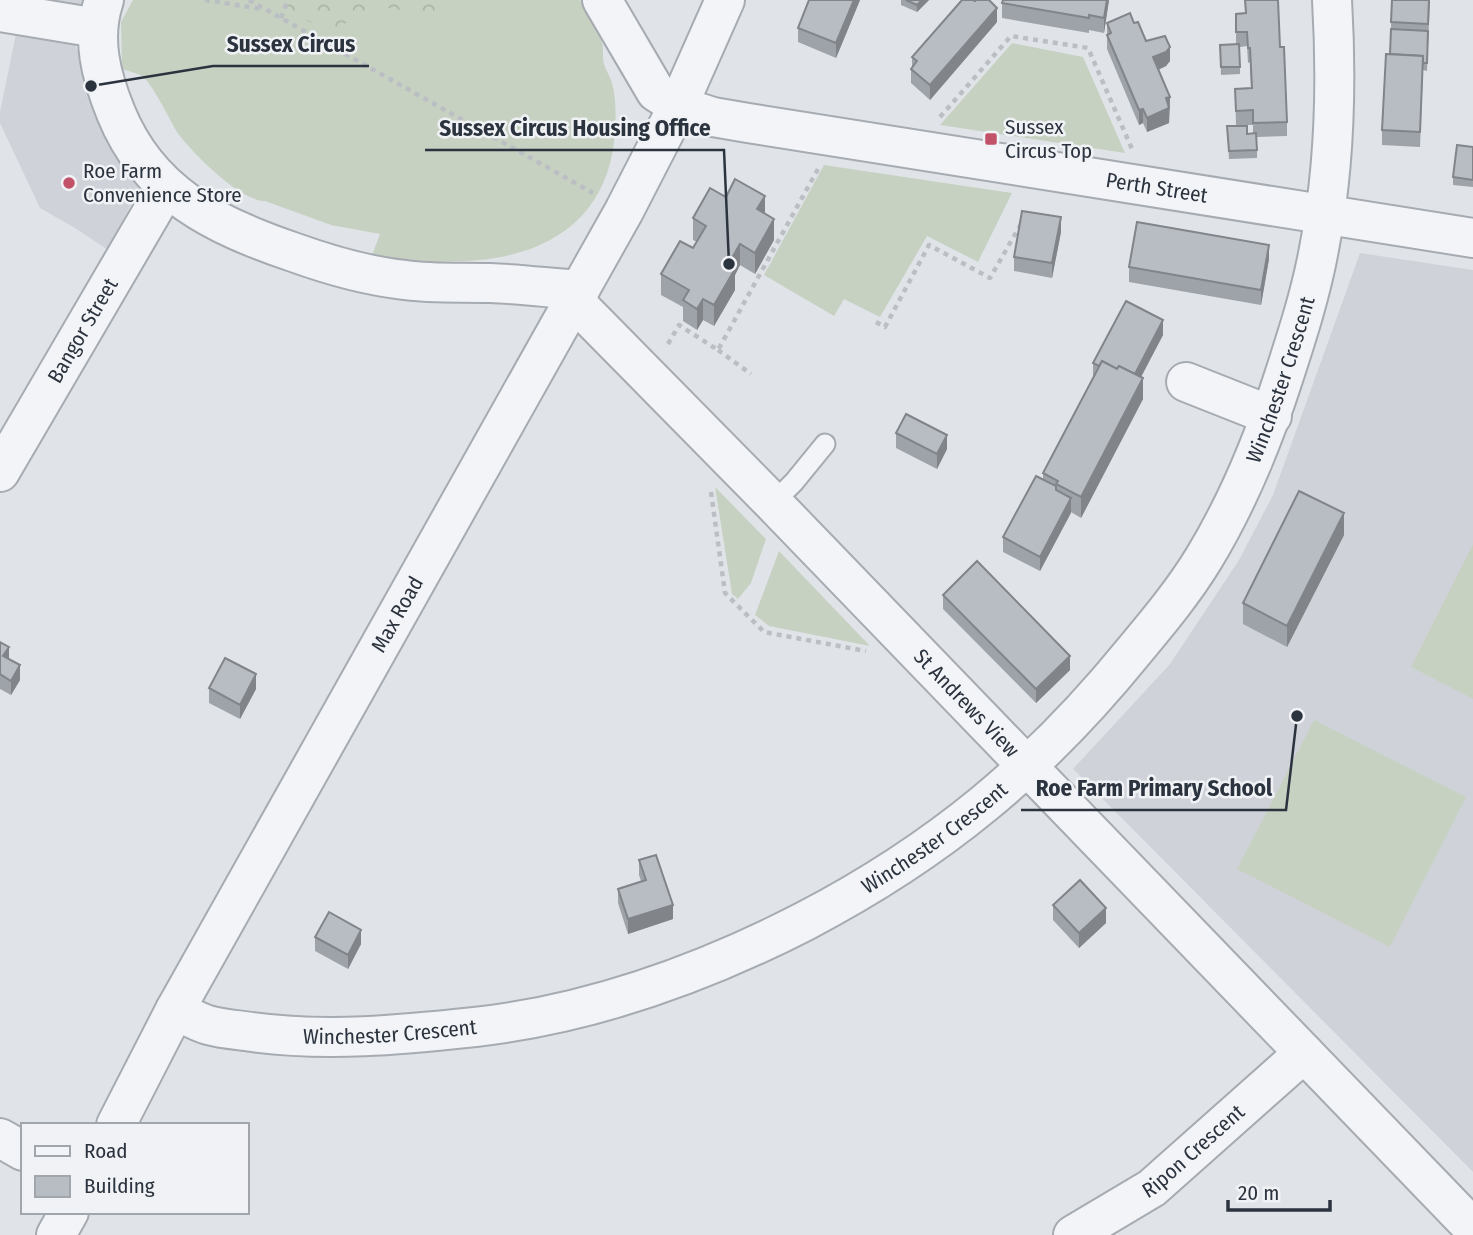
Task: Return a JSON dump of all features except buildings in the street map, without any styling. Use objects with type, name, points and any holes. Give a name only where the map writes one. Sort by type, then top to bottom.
[{"type":"street","points":[[601,0],[656,92],[678,106]]},
{"type":"street","name":"Max Road","points":[[117,1123],[175,1010],[624,211],[678,106],[725,0]]},
{"type":"street","name":"Winchester Crescent","points":[[175,1010],[208,1025],[286,1037],[381,1037],[522,1022],[645,990],[754,947],[861,891],[959,824],[1028,767],[1102,691],[1163,616],[1201,563],[1229,514],[1272,416],[1310,291],[1325,216],[1335,97],[1332,0]]},
{"type":"street","points":[[0,12],[100,14],[99,57],[105,82],[123,130],[142,160],[166,188],[196,209],[246,235],[322,262],[374,276],[407,281],[540,285],[577,295]]},
{"type":"street","name":"Perth Street","points":[[678,106],[713,117],[911,150],[1473,238]]},
{"type":"street","name":"Bangor Street","points":[[0,472],[166,188]]},
{"type":"street","name":"St Andrews View","points":[[577,295],[649,377],[1473,1228]]},
{"type":"street","points":[[1186,383],[1272,416]]},
{"type":"street","name":"Ripon Crescent","points":[[1073,1235],[1152,1188],[1304,1053]]},
{"type":"street","points":[[0,1138],[21,1150]]},
{"type":"street","points":[[56,1235],[68,1214]]},
{"type":"lane","points":[[773,503],[825,444]]},
{"type":"path","points":[[205,0],[267,10]]},
{"type":"path","points":[[249,0],[624,211]]},
{"type":"path","points":[[281,18],[288,0]]},
{"type":"path","points":[[911,150],[1010,36],[1088,48],[1149,188]]},
{"type":"path","points":[[718,350],[835,137]]},
{"type":"path","points":[[876,322],[885,327],[929,244],[990,278],[1024,219]]},
{"type":"path","points":[[649,377],[679,325],[751,374]]},
{"type":"path","points":[[710,485],[725,593],[764,632],[869,652],[919,654]]},
{"type":"shaded area","points":[[23,0],[84,0],[75,43],[93,107],[139,188],[108,250],[40,208],[0,123]]},
{"type":"shaded area","points":[[1360,253],[1473,270],[1473,1172],[1073,769],[1170,664],[1239,560],[1273,495]]},
{"type":"green space","points":[[133,0],[580,0],[603,45],[604,64],[615,98],[616,120],[610,164],[594,201],[582,216],[550,240],[531,249],[476,260],[371,258],[380,234],[331,225],[255,199],[217,174],[193,151],[177,132],[146,80],[122,69],[121,22]]},
{"type":"green space","points":[[270,0],[456,0],[446,17],[430,18],[383,7],[366,11],[331,34]]},
{"type":"green space","points":[[1012,43],[1083,57],[1125,153],[940,125]]},
{"type":"green space","points":[[824,165],[1012,193],[978,262],[927,236],[880,317],[844,299],[834,316],[764,275]]},
{"type":"green space","points":[[715,487],[766,539],[751,583],[738,599],[732,594]]},
{"type":"green space","points":[[1473,544],[1473,699],[1411,667]]},
{"type":"green space","points":[[779,551],[870,646],[769,626],[755,615]]},
{"type":"green space","points":[[1314,720],[1466,797],[1390,947],[1237,869]]},
{"type":"place","name":"Sussex Circus","points":[[91,86]]},
{"type":"place","name":"Sussex Circus Top","points":[[991,139]]},
{"type":"place","name":"Roe Farm Convenience Store","points":[[69,183]]},
{"type":"place","name":"Sussex Circus Housing Office","points":[[729,264]]},
{"type":"place","name":"Roe Farm Primary School","points":[[1297,716]]}]
